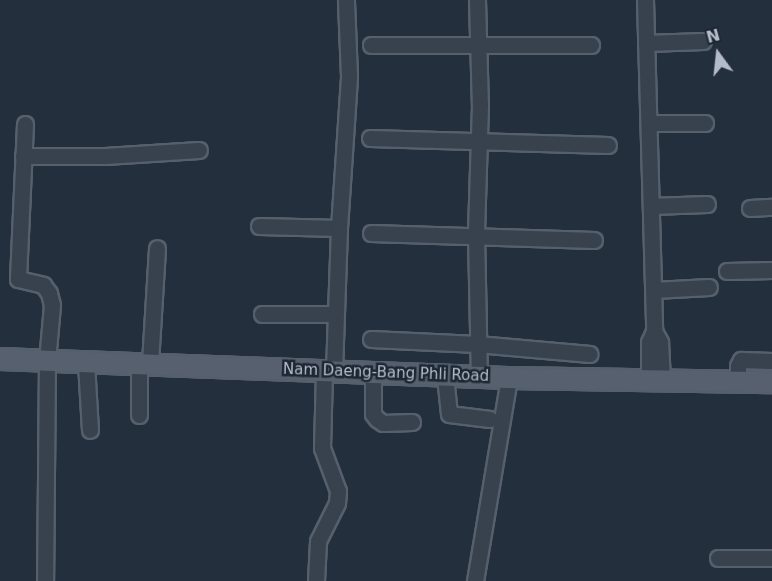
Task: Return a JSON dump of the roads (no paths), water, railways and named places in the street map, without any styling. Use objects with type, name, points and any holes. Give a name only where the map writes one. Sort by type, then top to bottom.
[{"type":"main road","name":"Nam Daeng-Bang Phli Road","points":[[0,358],[509,378],[772,381]]},
{"type":"street","points":[[316,581],[318,541],[337,503],[338,491],[322,448],[335,314],[349,76],[346,0]]},
{"type":"street","points":[[477,0],[479,142],[476,234],[479,377]]},
{"type":"street","points":[[645,0],[654,290],[654,331],[649,342],[655,379]]},
{"type":"street","points":[[646,43],[703,41]]},
{"type":"street","points":[[371,45],[591,45]]},
{"type":"street","points":[[650,123],[705,123]]},
{"type":"street","points":[[25,124],[18,279],[43,285],[49,293],[52,305],[47,361],[45,581]]},
{"type":"street","points":[[370,138],[608,145]]},
{"type":"street","points":[[23,156],[105,156],[199,150]]},
{"type":"street","points":[[651,206],[707,204]]},
{"type":"street","points":[[750,208],[772,207]]},
{"type":"street","points":[[259,226],[339,228]]},
{"type":"street","points":[[371,233],[476,234],[594,240]]},
{"type":"street","points":[[139,415],[157,248]]},
{"type":"street","points":[[727,271],[772,270]]},
{"type":"street","points":[[654,290],[709,287]]},
{"type":"street","points":[[262,314],[335,314]]},
{"type":"street","points":[[371,339],[477,344],[590,354]]},
{"type":"street","points":[[738,381],[738,366],[741,360],[772,362]]},
{"type":"street","points":[[86,363],[90,430]]},
{"type":"street","points":[[373,372],[373,414],[383,423],[412,422]]},
{"type":"street","points":[[445,376],[449,414],[490,419]]},
{"type":"street","points":[[484,581],[504,445],[502,433],[509,378]]},
{"type":"street","points":[[475,581],[495,447],[502,433]]},
{"type":"street","points":[[718,558],[772,558]]}]
